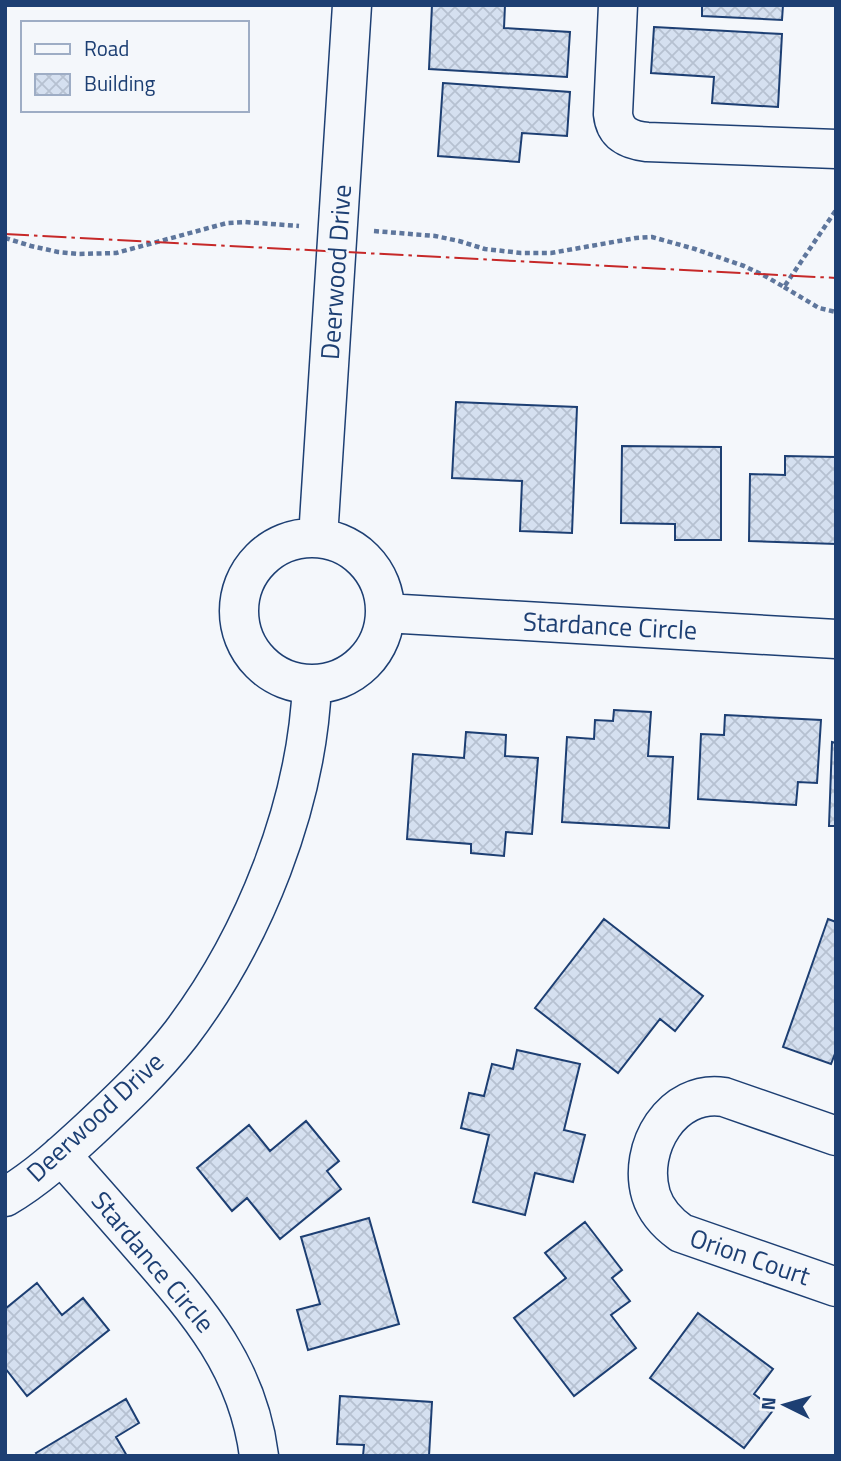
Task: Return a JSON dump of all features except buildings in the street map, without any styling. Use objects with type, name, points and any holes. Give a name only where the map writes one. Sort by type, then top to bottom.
[{"type":"street","name":"Deerwood Drive","points":[[318,538],[352,5]]},
{"type":"street","points":[[618,5],[612,114],[623,135],[646,142],[836,149]]},
{"type":"street","points":[[318,538],[340,543],[359,555],[373,571],[382,591],[385,613],[382,631],[374,648],[362,663],[348,674],[331,681],[312,684],[291,681],[272,672],[256,658],[244,639],[239,618],[240,597],[247,577],[260,559],[277,547],[297,539],[318,538]]},
{"type":"street","name":"Stardance Circle","points":[[385,613],[836,639]]},
{"type":"street","name":"Deerwood Drive","points":[[5,1197],[61,1155],[108,1112],[165,1053],[202,1005],[220,976],[264,890],[282,838],[305,747],[311,714],[312,684]]},
{"type":"street","name":"Orion Court","points":[[836,1136],[724,1097],[709,1097],[684,1104],[664,1122],[652,1147],[648,1166],[650,1192],[654,1203],[664,1219],[681,1233],[836,1287]]},
{"type":"street","name":"Stardance Circle","points":[[61,1155],[189,1299],[217,1339],[239,1380],[257,1436],[259,1456]]},
{"type":"path","points":[[784,287],[836,210]]},
{"type":"path","points":[[5,238],[58,252],[79,254],[116,253],[226,223],[245,222],[435,236],[485,249],[521,253],[551,253],[652,237],[744,266],[819,308],[836,312]]},
{"type":"power","points":[[5,234],[836,278]]}]
